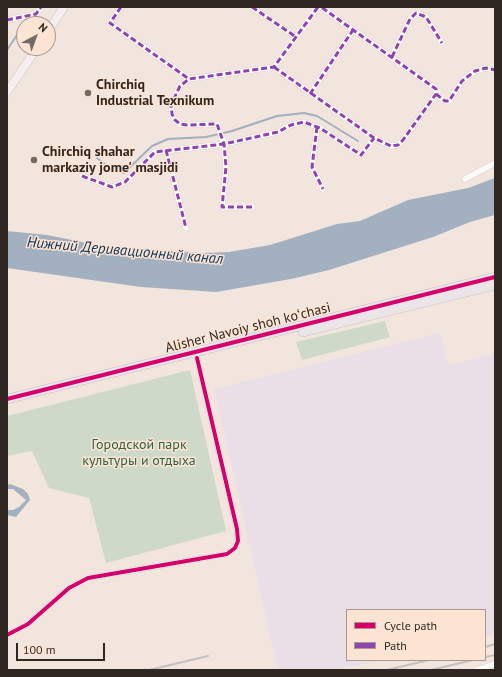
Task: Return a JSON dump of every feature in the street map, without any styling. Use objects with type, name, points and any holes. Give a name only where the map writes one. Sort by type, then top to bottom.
[{"type":"main road","points":[[56,19],[64,7]]},
{"type":"main road","points":[[7,92],[32,56]]},
{"type":"main road","name":"Alisher Navoiy shoh koʻchasi","points":[[7,405],[495,277]]},
{"type":"main road","name":"Alisher Navoiy shoh koʻchasi","points":[[7,399],[495,285]]},
{"type":"street","points":[[7,20],[36,14],[41,7]]},
{"type":"street","points":[[121,7],[110,23],[189,79]]},
{"type":"street","points":[[252,7],[296,37]]},
{"type":"street","points":[[252,207],[222,206],[226,167],[224,144],[217,124],[187,126],[180,124],[175,120],[171,105],[180,86],[189,79],[274,67],[374,138],[391,146],[398,145],[403,140],[436,94],[436,89],[320,7],[274,67]]},
{"type":"street","points":[[392,57],[410,19],[416,13],[426,17],[442,43]]},
{"type":"street","points":[[310,94],[353,30]]},
{"type":"street","points":[[436,94],[445,101],[449,101],[462,81],[475,71],[486,68],[495,70]]},
{"type":"street","points":[[82,176],[112,187],[125,182],[155,152],[224,144],[278,132],[291,125],[304,122],[317,127],[360,155],[374,138]]},
{"type":"street","points":[[317,127],[312,167],[323,189]]},
{"type":"street","points":[[166,150],[186,228]]},
{"type":"street","points":[[465,179],[495,163]]},
{"type":"street","points":[[7,635],[32,622],[69,588],[88,578],[227,554],[237,545],[237,529],[197,355]]},
{"type":"street","points":[[476,670],[495,664]]},
{"type":"shaded area","points":[[440,333],[448,365],[495,354],[495,634],[486,637],[486,609],[346,609],[346,661],[378,661],[339,670],[278,670],[214,389]]},
{"type":"green space","points":[[385,321],[390,337],[302,360],[296,342]]},
{"type":"green space","name":"Городской парк культуры и отдыха","points":[[190,370],[226,531],[106,563],[89,498],[49,488],[32,451],[7,456],[7,416]]},
{"type":"water","name":"Нижний Деривационный канал","points":[[495,178],[495,215],[470,222],[433,237],[329,270],[291,279],[216,292],[141,287],[7,268],[7,231],[47,235],[102,246],[203,253],[229,252],[270,245],[337,224],[360,221],[408,200],[468,188]]},
{"type":"water","points":[[10,484],[23,489],[28,494],[30,500],[16,517],[7,515],[7,510],[13,510],[19,507],[26,500],[13,489],[7,489],[7,485]]},
{"type":"waterway","points":[[7,50],[16,36]]},
{"type":"waterway","points":[[97,158],[110,168],[124,173],[152,146],[168,139],[206,137],[232,131],[277,116],[304,113],[317,116],[358,141]]},
{"type":"railway","points":[[486,647],[495,644]]},
{"type":"railway","points":[[486,657],[495,655]]},
{"type":"railway","points":[[149,670],[208,656]]},
{"type":"railway","points":[[387,670],[425,661]]},
{"type":"railway","points":[[431,670],[469,661]]},
{"type":"marked path","points":[[7,20],[36,14],[41,7]]},
{"type":"marked path","points":[[121,7],[110,23],[189,79]]},
{"type":"marked path","points":[[252,7],[296,37]]},
{"type":"marked path","points":[[252,207],[222,207],[226,167],[224,144],[217,124],[180,124],[175,120],[172,114],[171,105],[180,86],[189,79],[274,67],[318,7]]},
{"type":"marked path","points":[[274,67],[374,138],[391,146],[398,145],[403,140],[436,94],[436,89],[321,7]]},
{"type":"marked path","points":[[392,57],[410,19],[416,13],[426,17],[442,43]]},
{"type":"marked path","points":[[310,94],[353,30]]},
{"type":"marked path","points":[[436,94],[445,101],[449,101],[462,81],[475,71],[486,68],[495,70]]},
{"type":"marked path","points":[[82,176],[112,187],[125,182],[155,152],[224,144],[278,132],[291,125],[304,122],[320,128],[361,155],[374,138]]},
{"type":"marked path","points":[[317,127],[312,167],[323,189]]},
{"type":"marked path","points":[[166,150],[186,228]]},
{"type":"cycle path","points":[[7,399],[495,277]]},
{"type":"cycle path","points":[[7,635],[28,624],[69,588],[88,578],[227,554],[235,548],[238,541],[237,529],[197,358]]},
{"type":"place","name":"Chirchiq Industrial Texnikum","points":[[88,93]]},
{"type":"place","name":"Chirchiq shahar markaziy jome' masjidi","points":[[34,160]]}]
